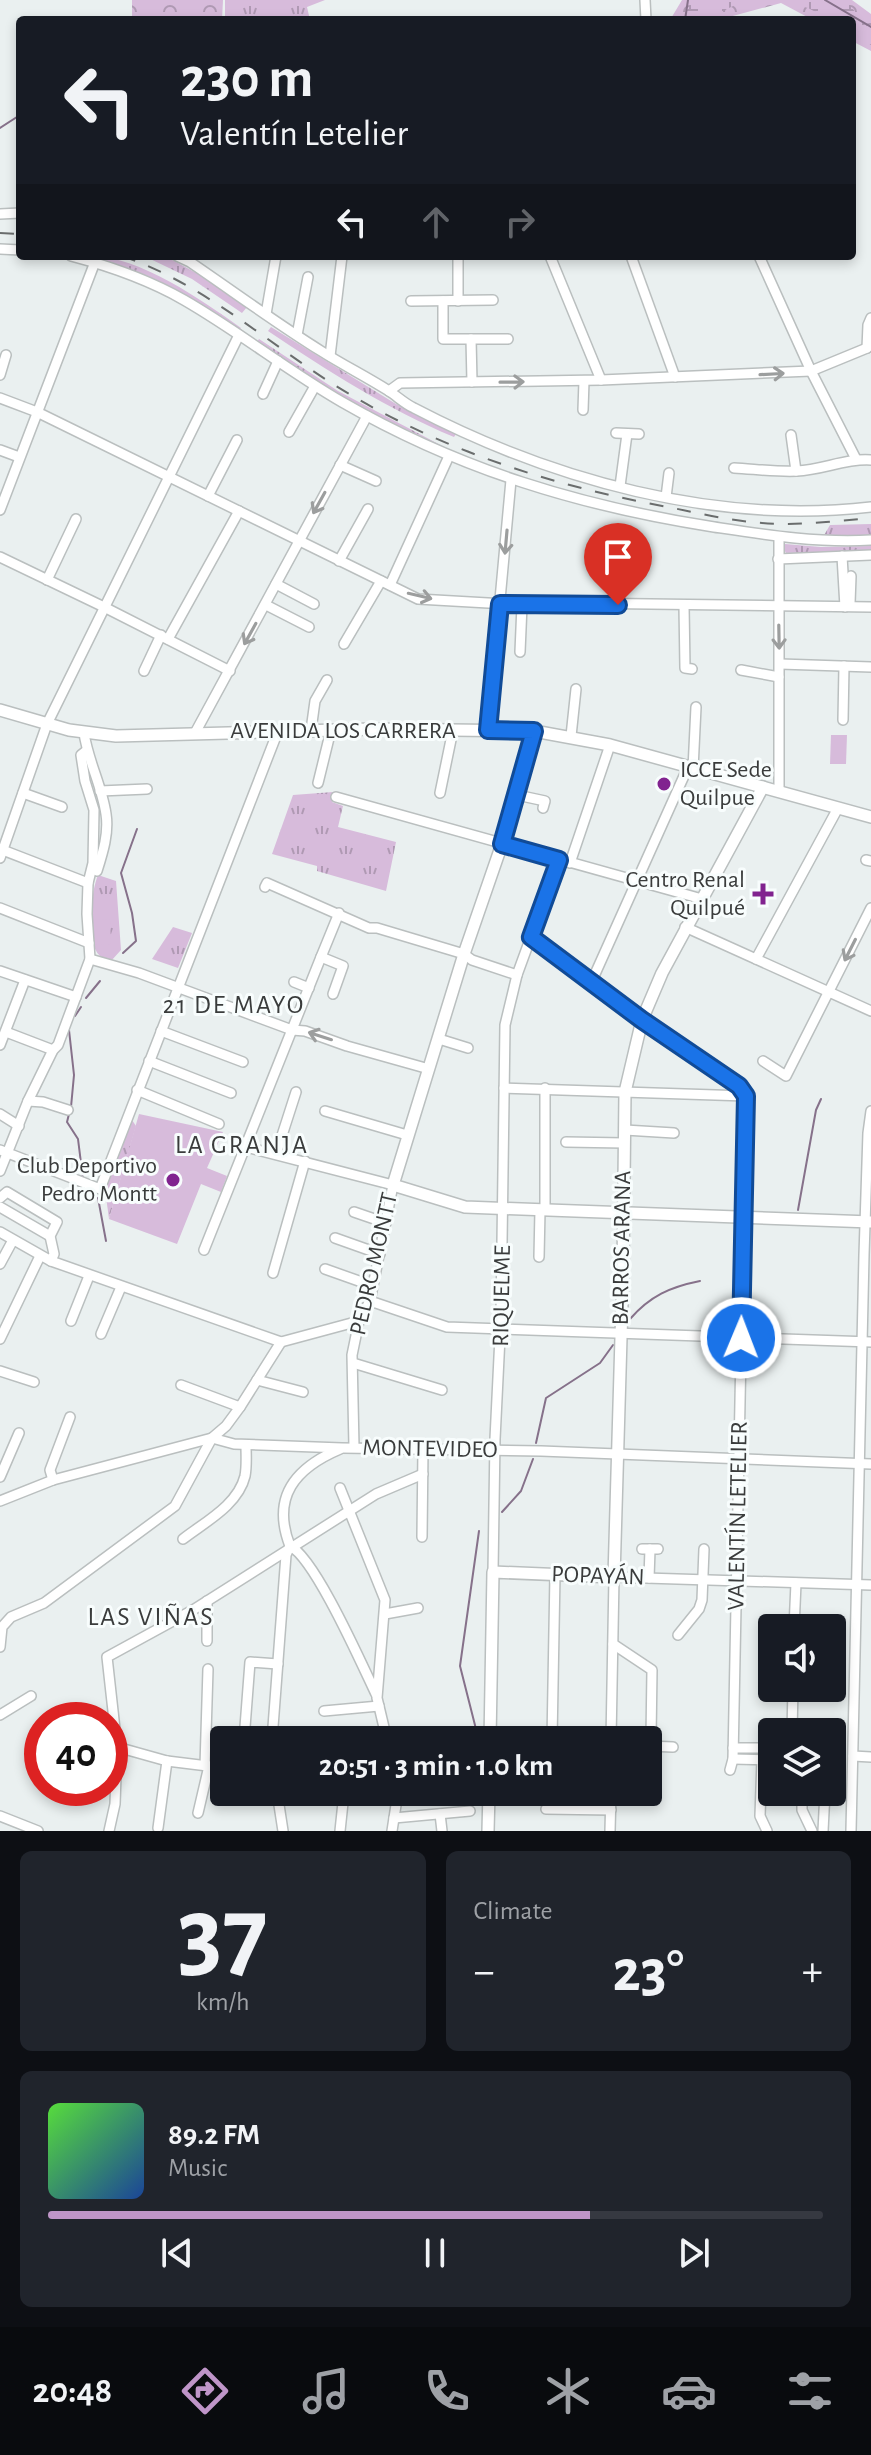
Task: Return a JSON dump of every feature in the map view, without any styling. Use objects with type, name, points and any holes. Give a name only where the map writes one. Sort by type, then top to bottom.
[{"type":"main road","name":"AVENIDA LOS CARRERA","points":[[1,714],[84,733],[116,736],[311,730],[534,731],[610,745],[871,817]]},
{"type":"main road","name":"PEDRO MONTT","points":[[393,1185],[464,954],[502,844],[534,731]]},
{"type":"main road","name":"BARROS ARANA","points":[[614,1577],[625,1092],[642,1020],[662,973],[763,787]]},
{"type":"main road","points":[[393,1185],[465,1207],[868,1222]]},
{"type":"main road","name":"POPAYÁN","points":[[493,1572],[614,1577]]},
{"type":"main road","name":"RIQUELME","points":[[490,1726],[493,1572]]},
{"type":"main road","points":[[488,1831],[489,1806]]},
{"type":"street","points":[[87,260],[138,278],[183,299],[315,386],[367,416],[449,456],[511,480],[654,517],[815,542],[871,540]]},
{"type":"street","points":[[183,260],[330,356],[392,390],[410,406],[504,451],[541,465],[666,497],[752,509],[805,512],[871,507]]},
{"type":"street","points":[[266,314],[275,260]]},
{"type":"street","points":[[330,356],[342,260]]},
{"type":"street","points":[[458,260],[458,301]]},
{"type":"street","points":[[552,260],[601,380]]},
{"type":"street","points":[[632,260],[675,377]]},
{"type":"street","points":[[761,260],[811,371],[856,459]]},
{"type":"street","points":[[0,510],[95,262]]},
{"type":"street","points":[[297,335],[308,277]]},
{"type":"street","points":[[411,301],[493,300]]},
{"type":"street","points":[[443,301],[443,339],[508,339]]},
{"type":"street","points":[[392,390],[400,383],[584,381],[811,371],[869,352],[868,325],[871,318]]},
{"type":"street","points":[[88,883],[1,852],[47,724],[239,335]]},
{"type":"street","points":[[471,339],[472,382]]},
{"type":"street","points":[[0,375],[6,355]]},
{"type":"street","points":[[263,394],[278,361]]},
{"type":"street","points":[[583,410],[584,381]]},
{"type":"street","points":[[289,432],[315,386]]},
{"type":"street","points":[[0,398],[37,412],[418,599],[522,605],[871,607]]},
{"type":"street","points":[[195,733],[367,416]]},
{"type":"street","points":[[620,486],[622,433],[639,434]]},
{"type":"street","points":[[791,435],[796,471]]},
{"type":"street","points":[[208,496],[237,440]]},
{"type":"street","points":[[0,450],[19,457]]},
{"type":"street","points":[[344,644],[386,583],[449,456]]},
{"type":"street","points":[[734,468],[796,471],[845,464],[856,459],[871,460]]},
{"type":"street","points":[[340,465],[376,481]]},
{"type":"street","points":[[666,497],[669,473]]},
{"type":"street","points":[[488,730],[511,480]]},
{"type":"street","points":[[339,561],[368,509]]},
{"type":"street","points":[[144,671],[239,511]]},
{"type":"street","points":[[47,580],[76,519]]},
{"type":"street","points":[[779,537],[779,792]]},
{"type":"street","points":[[778,559],[871,555]]},
{"type":"street","points":[[842,556],[847,607]]},
{"type":"street","points":[[0,557],[230,671]]},
{"type":"street","points":[[847,607],[851,576]]},
{"type":"street","points":[[276,584],[314,604]]},
{"type":"street","points":[[266,605],[309,627]]},
{"type":"street","points":[[520,652],[522,605]]},
{"type":"street","points":[[684,606],[685,668],[692,669]]},
{"type":"street","points":[[780,664],[871,667]]},
{"type":"street","points":[[843,720],[844,666]]},
{"type":"street","points":[[741,670],[779,677]]},
{"type":"street","points":[[311,730],[315,701],[327,680]]},
{"type":"street","points":[[571,736],[576,689]]},
{"type":"street","points":[[591,983],[690,768],[696,707]]},
{"type":"street","points":[[318,783],[331,730]]},
{"type":"street","points":[[440,793],[453,730]]},
{"type":"street","points":[[4,1153],[100,1189],[278,731]]},
{"type":"street","points":[[84,733],[86,751],[106,814],[107,834],[96,875],[88,883]]},
{"type":"street","points":[[570,863],[610,745]]},
{"type":"street","points":[[0,1171],[4,1153],[58,1045],[90,959],[88,883],[95,837],[94,810],[81,755],[86,751]]},
{"type":"street","points":[[100,791],[147,789]]},
{"type":"street","points":[[23,793],[62,807]]},
{"type":"street","points":[[517,795],[545,801],[543,808]]},
{"type":"street","points":[[336,797],[702,899]]},
{"type":"street","points":[[756,959],[838,808]]},
{"type":"street","name":"RIQUELME","points":[[493,1572],[501,1330],[505,1025],[517,975],[559,860]]},
{"type":"street","points":[[265,887],[267,883],[369,928],[464,954],[472,960],[517,975]]},
{"type":"street","points":[[0,908],[89,943]]},
{"type":"street","points":[[763,1061],[786,1076],[871,908]]},
{"type":"street","points":[[204,1250],[339,913]]},
{"type":"street","points":[[685,927],[871,1011]]},
{"type":"street","points":[[531,937],[642,1020],[739,1086],[746,1096]]},
{"type":"street","points":[[321,957],[343,966],[333,994]]},
{"type":"street","points":[[90,959],[139,973],[292,1030],[305,1031],[429,1069]]},
{"type":"street","points":[[0,971],[76,997]]},
{"type":"street","points":[[0,1045],[25,980]]},
{"type":"street","points":[[294,982],[309,988]]},
{"type":"street","points":[[161,1031],[243,1062]]},
{"type":"street","points":[[6,1032],[53,1050]]},
{"type":"street","points":[[439,1039],[468,1048]]},
{"type":"street","points":[[149,1061],[231,1093]]},
{"type":"street","points":[[504,1088],[746,1096]]},
{"type":"street","points":[[539,1257],[545,1088]]},
{"type":"street","points":[[137,1090],[219,1124]]},
{"type":"street","points":[[276,1154],[296,1092]]},
{"type":"street","name":"VALENTÍN LETELIER","points":[[730,1770],[733,1759],[746,1096]]},
{"type":"street","points":[[28,1101],[68,1110]]},
{"type":"street","points":[[325,1111],[407,1135]]},
{"type":"street","points":[[851,1831],[859,1463],[867,1342],[868,1133],[871,1111]]},
{"type":"street","points":[[0,1114],[19,1126]]},
{"type":"street","points":[[625,1130],[674,1133]]},
{"type":"street","points":[[566,1142],[624,1143]]},
{"type":"street","points":[[246,1147],[393,1185]]},
{"type":"street","points":[[273,1273],[305,1161]]},
{"type":"street","name":"PEDRO MONTT","points":[[354,1447],[353,1363],[359,1321],[370,1301],[393,1185]]},
{"type":"street","points":[[0,1198],[7,1192],[57,1222],[50,1236],[54,1254],[51,1261]]},
{"type":"street","points":[[0,1207],[50,1236]]},
{"type":"street","points":[[354,1212],[386,1223]]},
{"type":"street","points":[[0,1232],[40,1256],[89,1276],[281,1342],[359,1321]]},
{"type":"street","points":[[335,1238],[380,1254]]},
{"type":"street","points":[[0,1264],[13,1240]]},
{"type":"street","points":[[0,1339],[40,1256]]},
{"type":"street","points":[[325,1269],[373,1286]]},
{"type":"street","points":[[71,1321],[89,1276]]},
{"type":"street","points":[[101,1334],[121,1287]]},
{"type":"street","points":[[370,1301],[447,1327],[867,1342]]},
{"type":"street","points":[[0,1647],[2,1627],[11,1617],[44,1603],[175,1506],[212,1438],[240,1407],[281,1342]]},
{"type":"street","points":[[353,1363],[442,1390]]},
{"type":"street","points":[[0,1371],[34,1382]]},
{"type":"street","points":[[257,1380],[303,1392]]},
{"type":"street","points":[[181,1385],[240,1407]]},
{"type":"street","points":[[53,1480],[50,1470],[70,1417]]},
{"type":"street","points":[[0,1477],[19,1433]]},
{"type":"street","name":"MONTEVIDEO","points":[[0,1501],[53,1480],[212,1438],[246,1445],[871,1464]]},
{"type":"street","points":[[183,1539],[228,1504],[238,1492],[244,1480],[246,1445]]},
{"type":"street","points":[[273,1726],[286,1555],[290,1546],[282,1511],[295,1480],[311,1463],[342,1448]]},
{"type":"street","points":[[422,1537],[423,1449]]},
{"type":"street","points":[[112,1702],[107,1657],[207,1601],[376,1494],[423,1474]]},
{"type":"street","points":[[340,1488],[385,1600],[378,1702]]},
{"type":"street","points":[[290,1546],[308,1565],[340,1619],[378,1702],[384,1726]]},
{"type":"street","points":[[649,1578],[650,1549]]},
{"type":"street","points":[[678,1635],[699,1609],[704,1549]]},
{"type":"street","points":[[552,1726],[555,1574]]},
{"type":"street","name":"POPAYÁN","points":[[614,1577],[871,1585]]},
{"type":"street","name":"BARROS ARANA","points":[[611,1726],[614,1577]]},
{"type":"street","points":[[795,1614],[796,1583]]},
{"type":"street","points":[[207,1601],[207,1641]]},
{"type":"street","points":[[385,1614],[418,1608]]},
{"type":"street","points":[[613,1644],[652,1670],[650,1726]]},
{"type":"street","points":[[245,1726],[250,1662],[278,1664]]},
{"type":"street","points":[[198,1813],[207,1766],[208,1669]]},
{"type":"street","points":[[0,1715],[31,1696]]},
{"type":"street","points":[[324,1711],[378,1702]]},
{"type":"street","points":[[662,1745],[673,1747]]},
{"type":"street","points":[[733,1748],[758,1748]]},
{"type":"street","points":[[128,1750],[167,1761],[210,1766]]},
{"type":"street","points":[[853,1756],[871,1757]]},
{"type":"street","points":[[733,1759],[758,1760]]},
{"type":"street","points":[[158,1828],[167,1761]]},
{"type":"street","points":[[109,1831],[115,1806]]},
{"type":"street","points":[[279,1806],[283,1831]]},
{"type":"street","points":[[340,1831],[343,1806]]},
{"type":"street","points":[[392,1831],[394,1806]]},
{"type":"street","points":[[610,1831],[611,1806]]},
{"type":"street","points":[[761,1806],[760,1816],[767,1831]]},
{"type":"street","points":[[802,1806],[812,1831]]},
{"type":"street","points":[[823,1831],[824,1806]]},
{"type":"street","points":[[546,1809],[611,1810]]},
{"type":"street","points":[[394,1818],[470,1811]]},
{"type":"street","points":[[440,1814],[442,1831]]},
{"type":"street","points":[[0,1816],[38,1831]]},
{"type":"green space","points":[[132,0],[223,0],[222,16],[132,16]]},
{"type":"green space","points":[[225,0],[325,0],[307,7],[309,16],[225,16]]},
{"type":"green space","points":[[682,0],[852,0],[871,14],[871,51],[856,43],[856,16],[805,16],[781,3],[733,16],[672,16]]},
{"type":"green space","points":[[695,0],[745,0],[713,16],[682,16]]},
{"type":"green space","points":[[779,0],[849,5],[871,29],[871,45],[856,35],[856,16],[823,16]]},
{"type":"green space","points":[[101,260],[118,260],[149,271],[189,293],[240,330],[204,307]]},
{"type":"green space","points":[[152,260],[172,260],[247,307],[242,313],[192,279]]},
{"type":"green space","points":[[271,327],[396,404],[456,434],[454,437],[429,426],[358,388],[268,331]]},
{"type":"green space","points":[[259,339],[338,391],[448,449],[373,414],[305,374],[257,342]]},
{"type":"green space","points":[[871,524],[871,535],[823,537],[830,525]]},
{"type":"green space","points":[[782,546],[871,546],[871,551],[786,553]]},
{"type":"green space","points":[[831,735],[847,735],[846,764],[830,764]]},
{"type":"green space","points":[[333,792],[332,802],[343,806],[338,827],[396,842],[386,891],[317,871],[317,866],[272,854],[293,795]]},
{"type":"green space","points":[[98,875],[116,881],[121,950],[111,961],[100,956],[92,940],[93,893]]},
{"type":"green space","points":[[110,919],[111,944],[94,945],[92,920]]},
{"type":"green space","points":[[173,927],[192,933],[178,968],[152,959]]},
{"type":"green space","name":"Club Deportivo Pedro Montt","points":[[139,1114],[223,1132],[207,1168],[227,1176],[221,1192],[201,1184],[177,1244],[109,1219]]},
{"type":"green space","points":[[132,1120],[136,1126],[109,1219],[105,1189]]},
{"type":"waterway","points":[[686,16],[688,0]]},
{"type":"waterway","points":[[825,0],[852,16]]},
{"type":"waterway","points":[[856,18],[871,27]]},
{"type":"waterway","points":[[0,128],[16,118]]},
{"type":"waterway","points":[[123,953],[136,941],[121,873],[137,829]]},
{"type":"waterway","points":[[86,998],[100,981]]},
{"type":"waterway","points":[[75,1016],[81,1007]]},
{"type":"waterway","points":[[69,1030],[74,1075],[71,1107]]},
{"type":"waterway","points":[[798,1210],[816,1110],[821,1099]]},
{"type":"waterway","points":[[69,1114],[67,1122],[78,1139],[83,1179]]},
{"type":"waterway","points":[[98,1198],[106,1241]]},
{"type":"waterway","points":[[630,1319],[661,1294],[700,1281]]},
{"type":"waterway","points":[[536,1443],[546,1398],[600,1363],[613,1345]]},
{"type":"waterway","points":[[502,1512],[521,1491],[533,1459]]},
{"type":"waterway","points":[[475,1726],[460,1666],[479,1531]]},
{"type":"railway","points":[[0,233],[16,234]]},
{"type":"railway","points":[[132,260],[203,295],[368,405],[451,445],[494,461],[627,499],[740,521],[789,524],[871,518]]},
{"type":"place","name":"ICCE Sede Quilpue","points":[[664,784]]},
{"type":"place","name":"Centro Renal Quilpué","points":[[763,894]]},
{"type":"place","name":"Club Deportivo Pedro Montt","points":[[173,1180]]},
{"type":"district","name":"21 DE MAYO","points":[[234,1005]]},
{"type":"district","name":"LA GRANJA","points":[[242,1145]]},
{"type":"district","name":"LAS VIÑAS","points":[[151,1617]]},
{"type":"route","points":[[618,605],[500,604],[488,730],[534,731],[502,844],[559,860],[531,937],[642,1020],[739,1086],[746,1096],[741,1338]]}]
